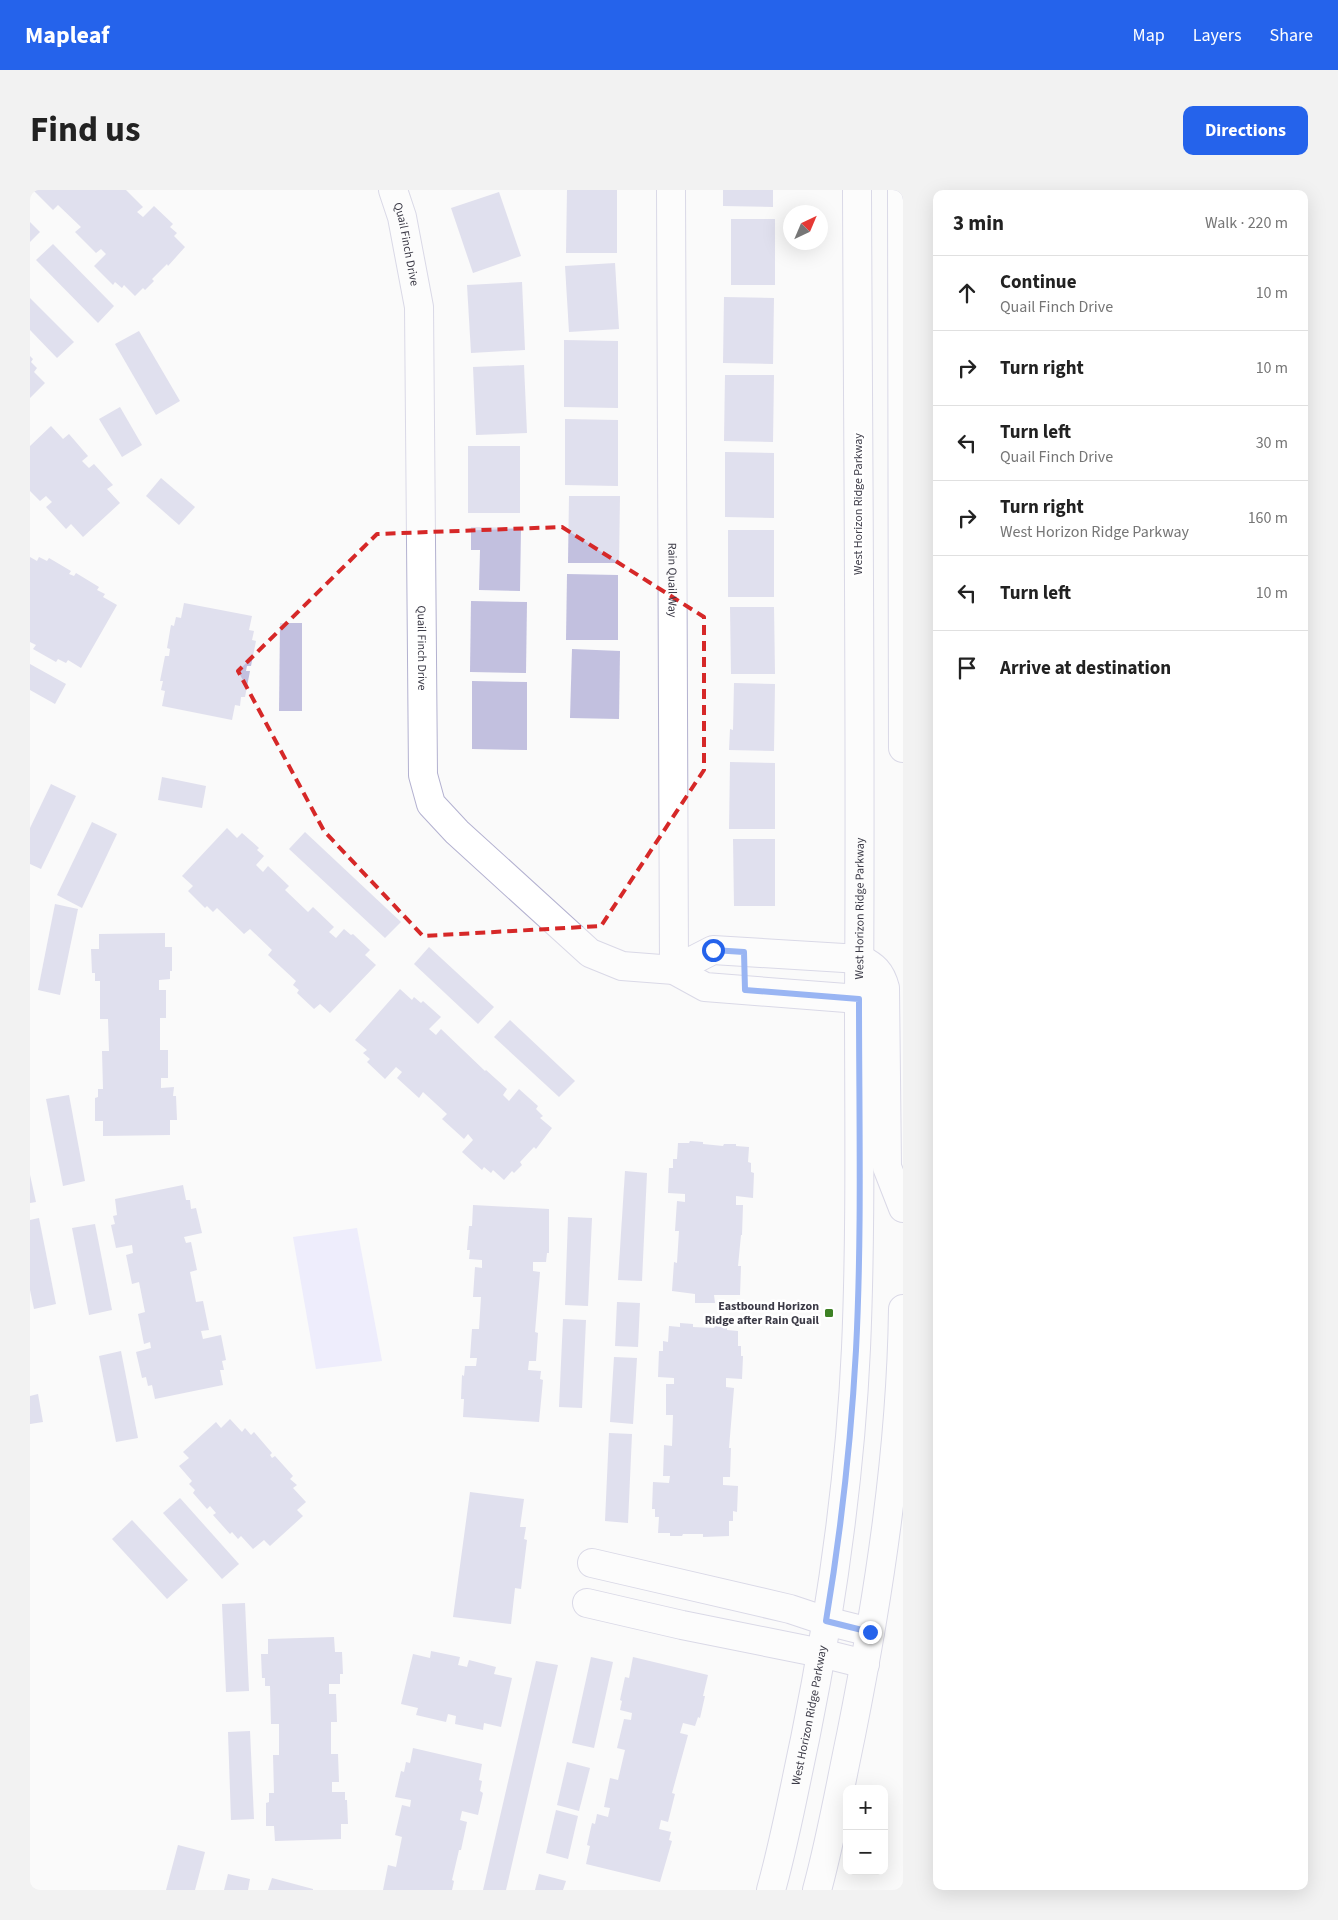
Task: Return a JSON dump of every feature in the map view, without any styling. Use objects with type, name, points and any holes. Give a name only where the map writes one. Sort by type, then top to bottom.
[{"type":"main road","name":"Quail Finch Drive","points":[[392,190],[402,217],[420,307],[423,775],[431,804],[457,832],[590,953],[622,966],[674,970],[705,987],[859,999]]},
{"type":"main road","name":"Rain Quail Way","points":[[671,190],[674,970]]},
{"type":"main road","name":"West Horizon Ridge Parkway","points":[[771,1890],[784,1841],[821,1653],[845,1489],[856,1351],[860,1218],[860,959],[856,190]]},
{"type":"main road","points":[[902,190],[903,748]]},
{"type":"main road","points":[[674,970],[713,950],[860,959],[874,966],[882,976],[884,988],[887,1166],[903,1208]]},
{"type":"main road","points":[[744,952],[745,990]]},
{"type":"main road","points":[[817,1890],[826,1855],[865,1664],[892,1485],[903,1309]]},
{"type":"main road","points":[[592,1563],[790,1609],[826,1621],[870,1632]]},
{"type":"main road","points":[[682,1625],[689,1586]]},
{"type":"main road","points":[[587,1603],[865,1664]]},
{"type":"highlighted area","points":[[562,527],[704,617],[704,770],[601,926],[423,936],[324,831],[238,671],[377,534]]},
{"type":"shaded area","points":[[357,1228],[382,1361],[316,1369],[293,1237]]},
{"type":"building","points":[[33,190],[126,190],[143,207],[137,212],[143,217],[154,206],[173,224],[170,227],[177,233],[174,236],[185,247],[168,266],[167,264],[152,279],[154,281],[145,290],[143,288],[135,296],[124,285],[122,288],[115,282],[113,285],[94,266],[106,254],[101,249],[96,253],[75,232],[81,227],[58,205],[53,210]]},
{"type":"building","points":[[567,190],[617,190],[617,253],[566,253]]},
{"type":"building","points":[[723,190],[773,190],[773,207],[723,206]]},
{"type":"building","points":[[499,192],[521,256],[473,273],[451,208]]},
{"type":"building","points":[[731,219],[775,219],[775,285],[731,285]]},
{"type":"building","points":[[30,222],[40,232],[30,242]]},
{"type":"building","points":[[53,244],[114,306],[98,323],[36,260]]},
{"type":"building","points":[[615,263],[619,329],[569,332],[565,266]]},
{"type":"building","points":[[522,282],[525,350],[471,353],[467,285]]},
{"type":"building","points":[[724,297],[774,298],[773,364],[723,363]]},
{"type":"building","points":[[30,298],[74,342],[57,358],[30,330]]},
{"type":"building","points":[[139,331],[180,401],[156,415],[115,344]]},
{"type":"building","points":[[564,340],[618,341],[618,408],[564,407]]},
{"type":"building","points":[[30,356],[33,359],[31,362],[37,368],[34,372],[45,383],[30,398]]},
{"type":"building","points":[[524,365],[527,433],[476,435],[473,367]]},
{"type":"building","points":[[725,375],[774,375],[773,442],[724,441]]},
{"type":"building","points":[[120,407],[142,445],[122,457],[99,419]]},
{"type":"building","points":[[565,419],[618,420],[618,486],[565,485]]},
{"type":"building","points":[[51,426],[63,439],[69,434],[88,456],[82,461],[89,468],[94,464],[113,485],[107,489],[120,503],[83,537],[71,524],[66,529],[46,507],[52,502],[46,496],[40,501],[30,491],[30,446]]},
{"type":"building","points":[[468,446],[520,446],[520,513],[468,513]]},
{"type":"building","points":[[725,452],[774,453],[774,518],[725,517]]},
{"type":"building","points":[[161,478],[195,507],[179,525],[146,496]]},
{"type":"building","points":[[569,496],[620,496],[619,563],[568,563]]},
{"type":"building","points":[[471,527],[521,528],[520,591],[479,590],[480,550],[471,550]]},
{"type":"building","points":[[728,530],[774,530],[774,597],[728,597]]},
{"type":"building","points":[[30,557],[37,561],[39,557],[47,561],[49,558],[71,571],[69,574],[74,576],[76,573],[99,587],[97,590],[105,594],[103,597],[117,605],[81,668],[68,660],[66,663],[58,659],[56,662],[33,649],[36,645],[30,642]]},
{"type":"building","points":[[567,574],[618,575],[618,640],[566,640]]},
{"type":"building","points":[[471,601],[527,602],[526,673],[470,672]]},
{"type":"building","points":[[184,603],[252,616],[249,630],[254,631],[252,640],[256,641],[251,666],[247,666],[246,671],[250,671],[245,697],[241,697],[240,706],[235,705],[232,720],[162,706],[165,691],[161,690],[163,681],[160,681],[165,656],[169,656],[170,649],[167,648],[171,625],[174,626],[176,617],[181,618]]},
{"type":"building","points":[[730,607],[774,607],[775,674],[731,674]]},
{"type":"building","points":[[280,623],[302,623],[302,711],[279,711]]},
{"type":"building","points":[[572,649],[620,651],[619,719],[570,718]]},
{"type":"building","points":[[30,664],[66,684],[55,704],[30,690]]},
{"type":"building","points":[[472,681],[527,682],[527,750],[472,749]]},
{"type":"building","points":[[734,683],[775,684],[774,751],[729,750],[730,729],[733,730]]},
{"type":"building","points":[[730,762],[775,763],[775,829],[729,829]]},
{"type":"building","points":[[162,777],[206,786],[202,808],[158,800]]},
{"type":"building","points":[[51,784],[76,796],[41,869],[30,864],[30,828]]},
{"type":"building","points":[[92,822],[117,834],[82,908],[57,895]]},
{"type":"building","points":[[227,828],[237,838],[242,833],[259,848],[257,850],[264,856],[256,865],[263,872],[268,866],[289,886],[285,890],[308,912],[313,907],[334,927],[329,932],[336,938],[344,929],[351,935],[353,934],[370,950],[365,955],[376,965],[330,1013],[320,1004],[314,1009],[297,993],[299,990],[293,985],[296,981],[268,955],[272,950],[250,929],[244,934],[217,908],[213,912],[207,906],[205,908],[188,891],[193,886],[182,876]]},
{"type":"building","points":[[305,832],[401,922],[385,938],[289,849]]},
{"type":"building","points":[[733,839],[775,839],[775,906],[734,906]]},
{"type":"building","points":[[55,904],[78,909],[60,995],[38,990]]},
{"type":"building","points":[[165,933],[165,947],[172,947],[172,971],[170,971],[170,979],[159,980],[159,990],[166,990],[166,1018],[160,1018],[160,1050],[168,1050],[168,1078],[161,1078],[161,1088],[174,1087],[173,1096],[176,1096],[177,1120],[170,1120],[170,1135],[103,1136],[103,1121],[95,1121],[95,1098],[98,1097],[98,1089],[103,1089],[102,1051],[109,1051],[108,1019],[100,1019],[100,981],[95,981],[95,973],[92,973],[91,949],[99,949],[99,934]]},
{"type":"building","points":[[429,947],[494,1007],[478,1024],[414,964]]},
{"type":"building","points":[[400,989],[412,1000],[414,997],[421,1003],[423,1001],[441,1017],[429,1029],[436,1035],[441,1029],[507,1089],[503,1095],[509,1101],[519,1089],[538,1106],[536,1109],[543,1116],[540,1118],[552,1128],[536,1149],[534,1147],[520,1162],[522,1165],[514,1173],[512,1171],[504,1180],[493,1170],[491,1173],[484,1167],[482,1170],[462,1152],[473,1140],[468,1134],[464,1139],[442,1119],[447,1114],[423,1092],[419,1098],[397,1078],[402,1072],[396,1067],[385,1079],[367,1062],[370,1059],[363,1053],[367,1050],[355,1040]]},
{"type":"building","points":[[510,1020],[575,1081],[559,1097],[494,1037]]},
{"type":"building","points":[[69,1095],[85,1181],[63,1186],[46,1099]]},
{"type":"building","points":[[690,1141],[723,1146],[724,1144],[736,1144],[736,1146],[749,1147],[748,1162],[751,1163],[751,1172],[754,1173],[753,1198],[736,1196],[736,1205],[743,1205],[738,1266],[741,1266],[740,1295],[714,1295],[715,1303],[695,1303],[695,1294],[672,1291],[674,1262],[677,1263],[679,1231],[675,1231],[677,1201],[685,1202],[685,1194],[668,1193],[669,1168],[673,1168],[673,1159],[677,1159],[678,1143],[689,1143]]},
{"type":"building","points":[[625,1171],[647,1173],[642,1281],[618,1280]]},
{"type":"building","points":[[30,1175],[36,1202],[30,1203]]},
{"type":"building","points":[[183,1185],[186,1200],[190,1200],[191,1209],[196,1208],[202,1233],[184,1237],[186,1243],[191,1242],[197,1270],[190,1272],[196,1302],[203,1301],[209,1330],[201,1331],[203,1339],[221,1335],[226,1360],[222,1361],[224,1370],[220,1370],[223,1385],[155,1399],[152,1385],[148,1386],[146,1377],[142,1378],[136,1352],[151,1348],[150,1342],[144,1344],[138,1314],[145,1312],[139,1282],[132,1284],[126,1255],[133,1253],[132,1245],[116,1248],[111,1225],[115,1224],[113,1216],[117,1215],[115,1199]]},
{"type":"building","points":[[473,1205],[549,1209],[549,1253],[547,1253],[546,1262],[533,1262],[533,1271],[540,1272],[535,1332],[538,1333],[536,1361],[529,1361],[528,1370],[541,1371],[540,1379],[543,1380],[539,1422],[463,1417],[464,1399],[461,1399],[462,1375],[464,1376],[465,1366],[476,1366],[477,1358],[470,1358],[472,1329],[479,1329],[481,1297],[473,1297],[475,1267],[482,1268],[482,1260],[469,1259],[470,1250],[467,1250],[469,1226],[472,1226]]},
{"type":"building","points":[[568,1217],[592,1218],[588,1306],[565,1305]]},
{"type":"building","points":[[39,1218],[56,1304],[34,1309],[30,1290],[30,1220]]},
{"type":"building","points":[[95,1224],[112,1310],[89,1315],[72,1228]]},
{"type":"building","points":[[617,1302],[640,1303],[638,1347],[615,1346]]},
{"type":"building","points":[[563,1319],[586,1320],[582,1408],[559,1407]]},
{"type":"building","points":[[680,1323],[693,1324],[693,1327],[727,1327],[727,1330],[738,1331],[738,1346],[741,1346],[741,1356],[743,1356],[742,1379],[726,1378],[726,1387],[734,1388],[729,1448],[731,1448],[730,1477],[723,1477],[723,1485],[738,1486],[737,1512],[733,1511],[733,1521],[729,1521],[729,1536],[703,1537],[703,1534],[683,1534],[682,1536],[670,1536],[670,1533],[658,1533],[659,1517],[655,1517],[655,1509],[652,1509],[653,1482],[669,1483],[670,1476],[663,1476],[664,1445],[672,1446],[673,1415],[666,1415],[666,1384],[674,1384],[674,1378],[658,1377],[659,1351],[663,1351],[663,1341],[668,1342],[669,1326],[680,1327]]},
{"type":"building","points":[[121,1351],[138,1438],[116,1442],[99,1356]]},
{"type":"building","points":[[614,1357],[637,1358],[633,1424],[610,1422]]},
{"type":"building","points":[[38,1394],[43,1422],[30,1424],[30,1396]]},
{"type":"building","points":[[230,1419],[242,1432],[245,1428],[251,1435],[254,1432],[272,1453],[270,1455],[272,1458],[275,1456],[293,1476],[290,1479],[297,1485],[293,1488],[306,1502],[297,1510],[303,1516],[270,1546],[264,1540],[253,1549],[241,1536],[238,1539],[232,1532],[230,1534],[213,1515],[216,1513],[210,1506],[207,1509],[193,1493],[195,1490],[189,1484],[192,1481],[179,1466],[189,1458],[183,1452],[216,1422],[221,1428]]},
{"type":"building","points":[[609,1433],[632,1434],[628,1523],[605,1521]]},
{"type":"building","points":[[470,1492],[524,1499],[520,1527],[526,1527],[524,1539],[527,1540],[521,1589],[515,1588],[511,1624],[453,1617]]},
{"type":"building","points":[[180,1498],[239,1564],[222,1579],[163,1513]]},
{"type":"building","points":[[132,1520],[188,1580],[167,1599],[112,1539]]},
{"type":"building","points":[[245,1603],[249,1691],[226,1692],[222,1604]]},
{"type":"building","points":[[334,1637],[335,1652],[342,1652],[343,1674],[340,1674],[340,1684],[329,1684],[329,1694],[336,1694],[337,1722],[331,1722],[331,1754],[338,1754],[339,1782],[332,1782],[332,1792],[345,1792],[348,1824],[341,1824],[341,1839],[275,1841],[274,1826],[266,1826],[266,1803],[269,1802],[269,1793],[274,1793],[273,1755],[279,1755],[279,1724],[271,1724],[270,1686],[265,1686],[265,1678],[262,1678],[261,1654],[268,1654],[268,1639]]},
{"type":"building","points":[[431,1651],[460,1657],[458,1665],[467,1667],[469,1660],[496,1667],[494,1674],[512,1678],[501,1727],[484,1723],[483,1730],[455,1724],[456,1716],[448,1714],[446,1722],[416,1715],[418,1708],[401,1704],[413,1654],[430,1658]]},
{"type":"building","points":[[591,1657],[613,1662],[594,1748],[572,1743]]},
{"type":"building","points":[[633,1657],[708,1675],[700,1718],[698,1717],[695,1726],[683,1723],[680,1733],[688,1735],[672,1793],[675,1794],[668,1822],[661,1820],[659,1829],[671,1832],[669,1840],[672,1841],[660,1882],[586,1864],[590,1846],[587,1845],[592,1823],[595,1824],[597,1814],[608,1817],[610,1808],[604,1807],[610,1778],[618,1780],[625,1750],[617,1748],[624,1719],[631,1720],[632,1713],[620,1710],[622,1701],[620,1700],[625,1677],[629,1678]]},
{"type":"building","points":[[536,1661],[558,1665],[506,1890],[483,1890]]},
{"type":"building","points":[[250,1731],[254,1819],[231,1820],[228,1732]]},
{"type":"building","points":[[413,1748],[482,1764],[479,1780],[482,1781],[480,1791],[483,1793],[478,1815],[462,1811],[460,1820],[467,1822],[452,1880],[454,1881],[452,1890],[383,1890],[388,1865],[396,1867],[402,1837],[395,1835],[402,1805],[410,1807],[411,1800],[395,1797],[401,1771],[404,1772],[406,1762],[410,1763]]},
{"type":"building","points":[[567,1762],[590,1768],[579,1811],[557,1805]]},
{"type":"building","points":[[556,1810],[578,1816],[568,1859],[546,1853]]},
{"type":"building","points":[[178,1845],[205,1852],[195,1890],[166,1890]]},
{"type":"building","points":[[228,1874],[250,1879],[248,1890],[224,1890]]},
{"type":"building","points":[[539,1874],[566,1881],[563,1890],[535,1890]]},
{"type":"building","points":[[272,1878],[313,1889],[313,1890],[268,1890]]},
{"type":"place","name":"Eastbound Horizon Ridge after Rain Quail","points":[[829,1313]]},
{"type":"route","points":[[713,950],[744,952],[745,990],[859,999],[860,1218],[856,1351],[845,1489],[834,1576],[826,1621],[870,1632]]}]
